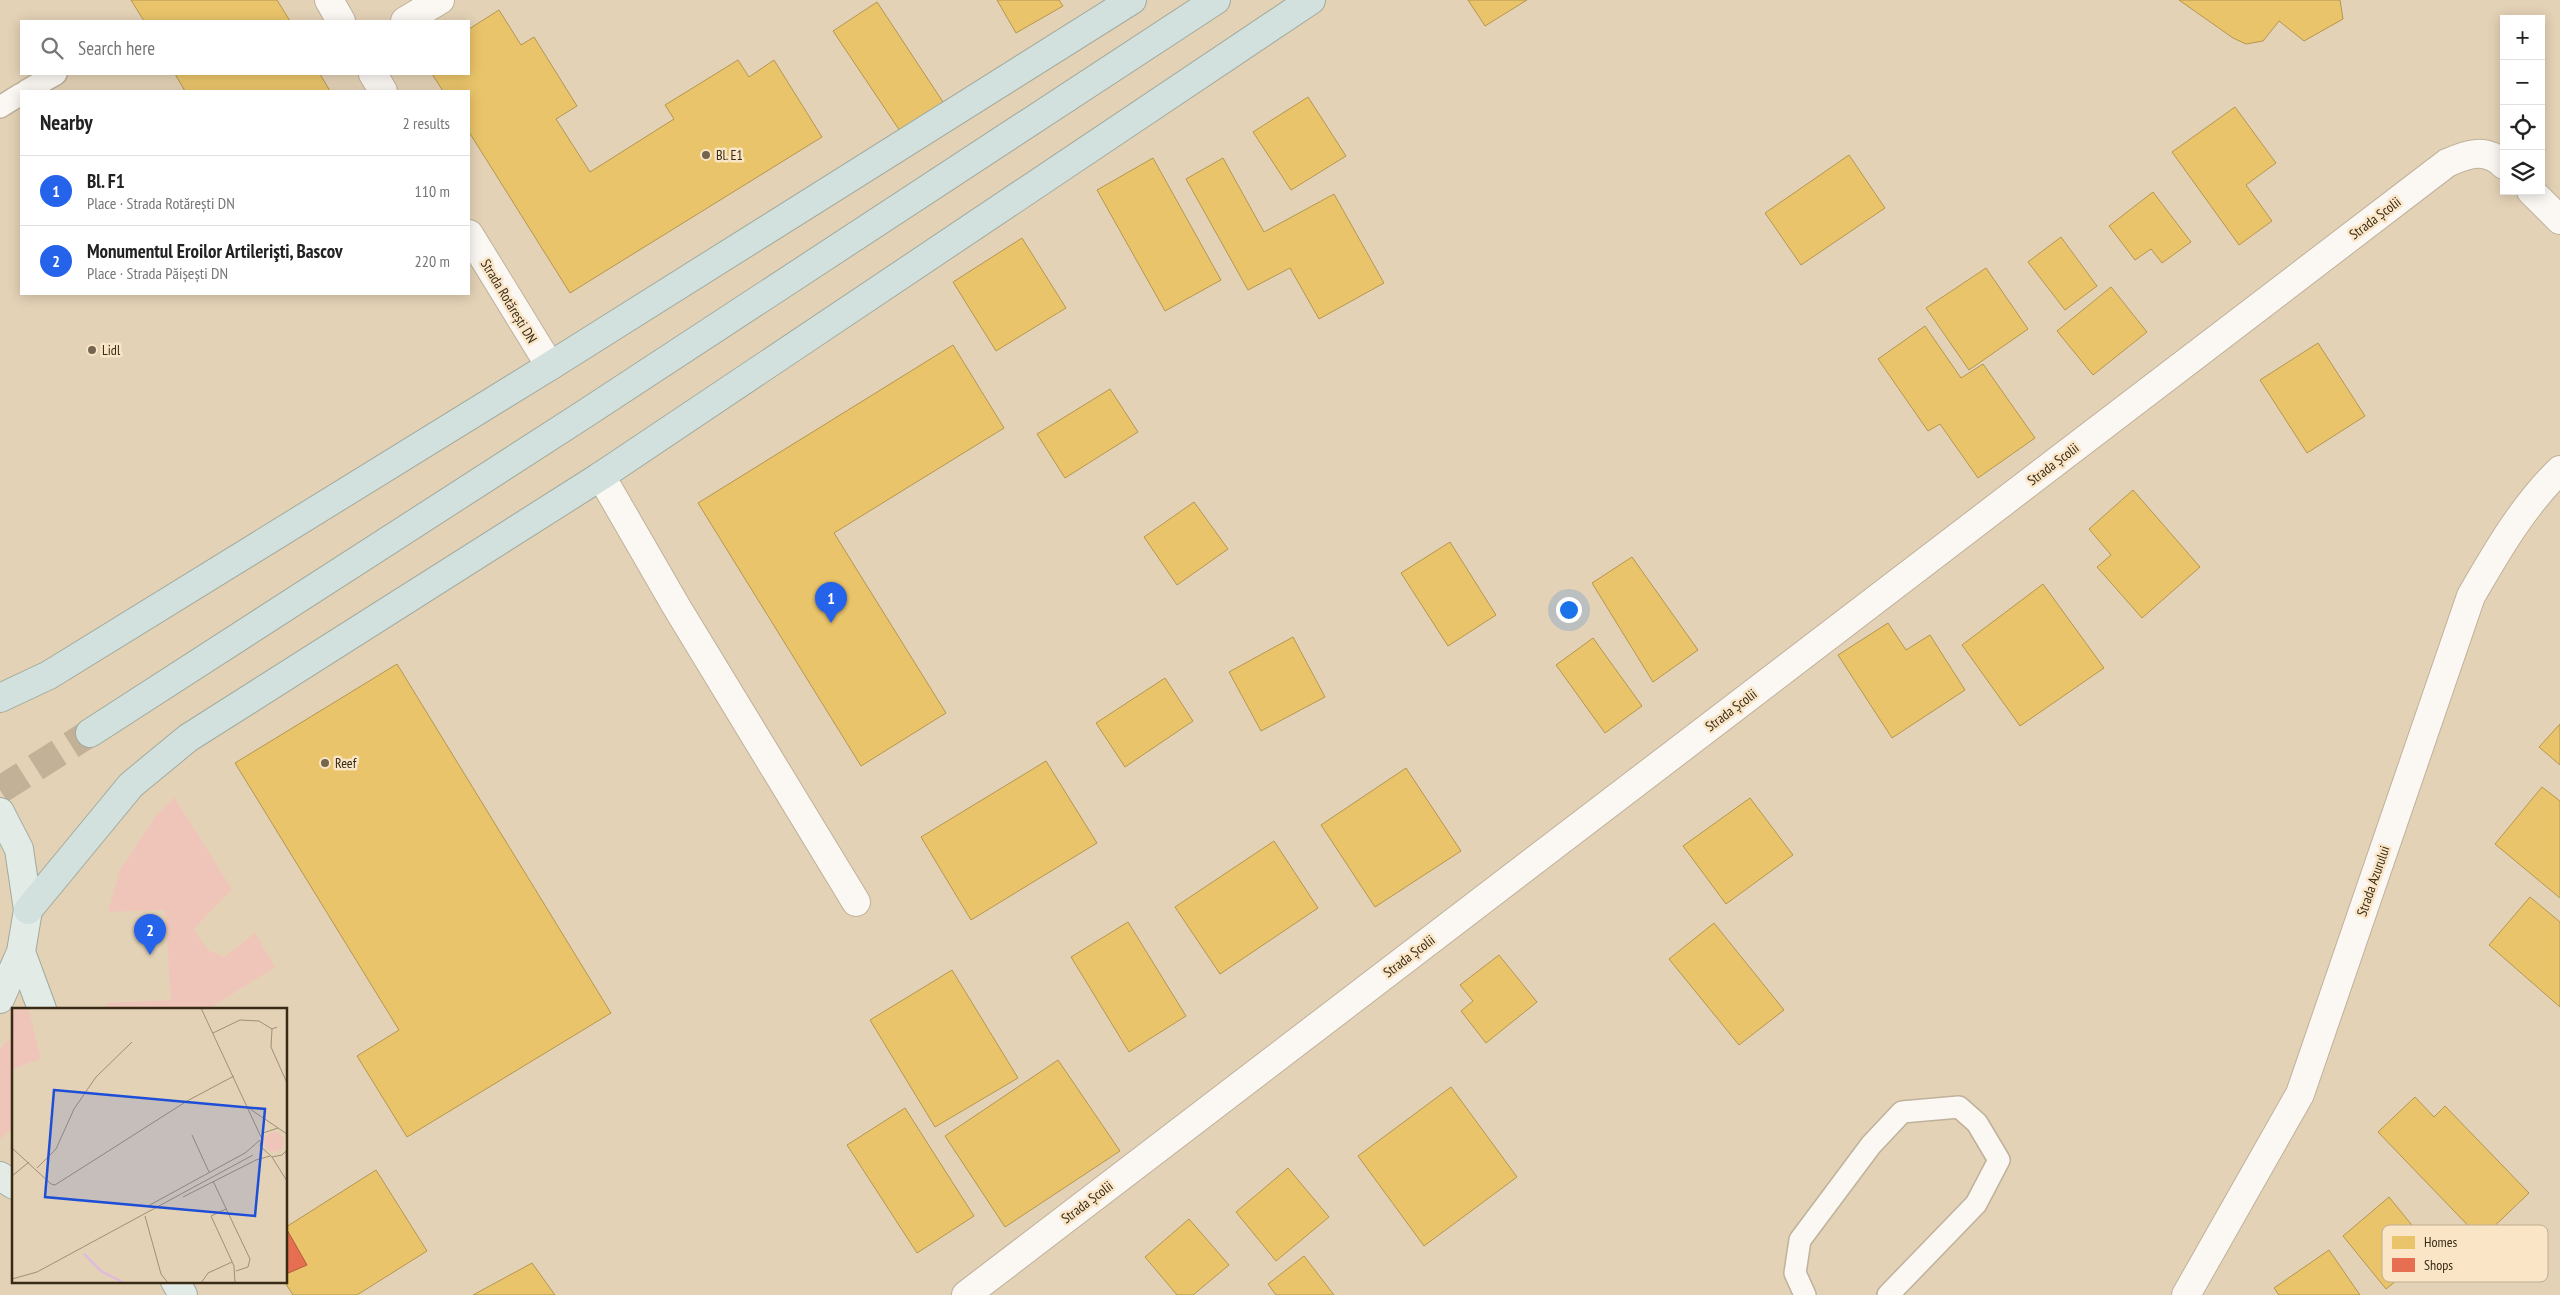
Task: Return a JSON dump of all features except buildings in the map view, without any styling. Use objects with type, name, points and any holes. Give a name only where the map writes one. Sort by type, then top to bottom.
[{"type":"highway","points":[[0,698],[23,690],[49,675],[550,366],[1132,0]]},
{"type":"highway","points":[[90,733],[583,415],[1216,0]]},
{"type":"highway","points":[[28,910],[131,785],[188,738],[601,476],[1311,0]]},
{"type":"main road","points":[[0,812],[19,849],[28,910],[21,952],[0,999]]},
{"type":"main road","points":[[21,952],[42,1008]]},
{"type":"main road","points":[[0,1176],[12,1184]]},
{"type":"main road","points":[[176,1282],[183,1295]]},
{"type":"street","points":[[329,0],[341,20]]},
{"type":"street","points":[[407,20],[440,0]]},
{"type":"street","points":[[374,75],[382,90]]},
{"type":"street","name":"Strada Școlii","points":[[966,1295],[2447,163],[2473,152],[2500,161]]},
{"type":"street","points":[[2535,195],[2560,220]]},
{"type":"street","name":"Strada Rotărești DN","points":[[470,236],[550,366]]},
{"type":"street","name":"Strada Azurului","points":[[2186,1295],[2300,1094],[2471,596],[2503,541],[2539,490],[2560,470]]},
{"type":"street","points":[[601,476],[681,614],[856,902]]},
{"type":"lane","points":[[28,90],[54,75]]},
{"type":"lane","points":[[0,107],[20,95]]},
{"type":"lane","points":[[1804,1295],[1795,1273],[1800,1240],[1871,1145],[1902,1112],[1959,1107],[1978,1123],[1999,1160],[1976,1204],[1888,1295]]},
{"type":"shaded area","points":[[174,797],[232,889],[194,929],[208,950],[224,957],[255,933],[275,967],[211,1008],[108,1008],[106,1003],[171,1000],[165,910],[108,912],[120,870],[155,817]]},
{"type":"shaded area","points":[[12,1037],[12,1128],[0,1139],[0,1049]]},
{"type":"tunnel","points":[[0,790],[90,733]]},
{"type":"place","name":"Bl. E1","points":[[706,155]]},
{"type":"place","name":"Lidl","points":[[92,350]]},
{"type":"place","name":"Bl. F1","points":[[831,623]]},
{"type":"place","name":"Reef","points":[[325,763]]},
{"type":"place","name":"Monumentul Eroilor Artilerişti, Bascov","points":[[150,955]]}]
